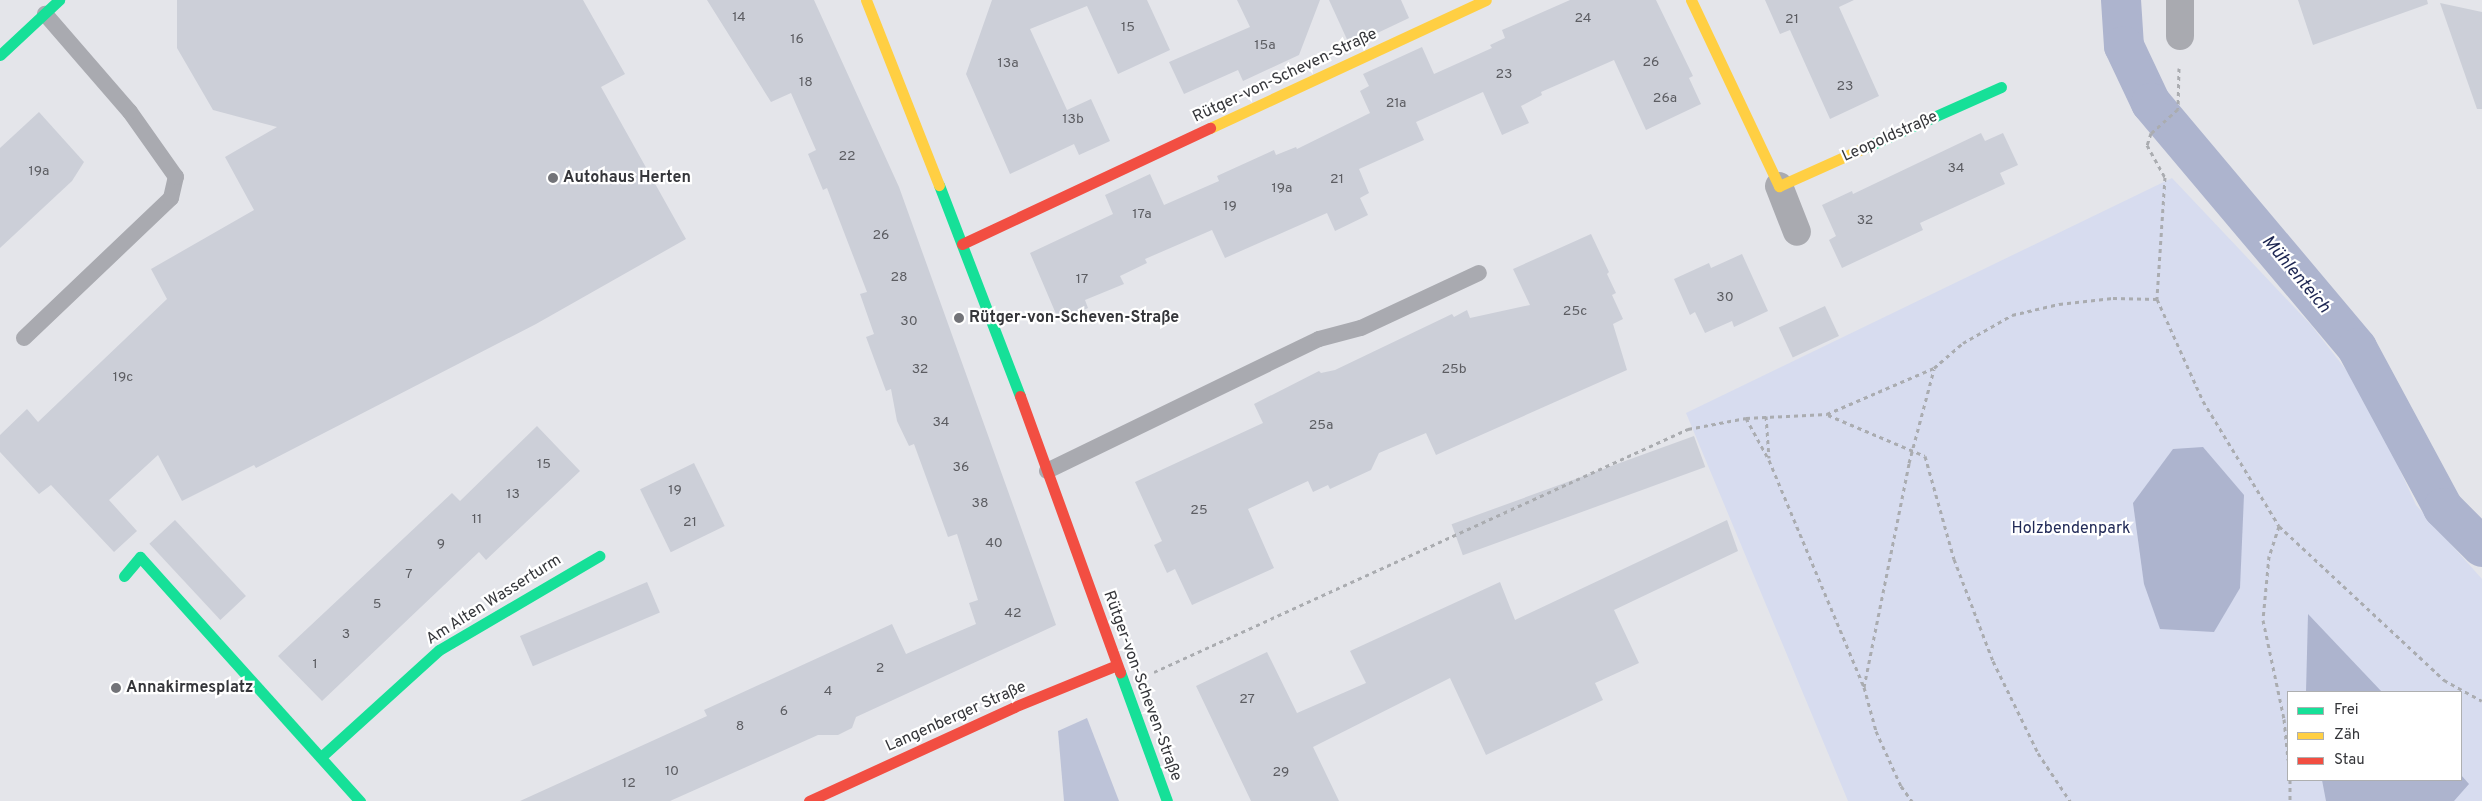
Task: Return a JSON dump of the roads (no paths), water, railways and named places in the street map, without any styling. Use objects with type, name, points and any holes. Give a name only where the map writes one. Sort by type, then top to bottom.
[{"type":"street","points":[[0,55],[59,0]]},
{"type":"street","name":"Rütger-von-Scheven-Straße","points":[[866,0],[962,244],[1048,471],[1116,665],[1167,801]]},
{"type":"street","name":"Rütger-von-Scheven-Straße","points":[[962,244],[1486,0]]},
{"type":"street","points":[[1691,0],[1779,186],[1797,232]]},
{"type":"street","points":[[2180,0],[2180,36]]},
{"type":"street","name":"Leopoldstraße","points":[[1779,186],[2001,87]]},
{"type":"street","name":"Am Alten Wasserturm","points":[[321,757],[439,650],[599,556]]},
{"type":"street","points":[[124,576],[140,558],[360,801]]},
{"type":"street","name":"Langenberger Straße","points":[[809,801],[1014,707],[1116,665]]},
{"type":"lane","points":[[24,338],[171,198],[176,178],[130,112],[45,14]]},
{"type":"lane","points":[[1048,471],[1319,339],[1360,328],[1479,273]]},
{"type":"waterway","name":"Mühlenteich","points":[[2121,0],[2124,46],[2151,103],[2357,348],[2443,508],[2482,547]]},
{"type":"place","name":"Autohaus Herten","points":[[553,178]]},
{"type":"place","name":"Rütger-von-Scheven-Straße","points":[[959,318]]},
{"type":"place","name":"Annakirmesplatz","points":[[116,688]]},
{"type":"park label","name":"Holzbendenpark","points":[[2071,529]]}]
